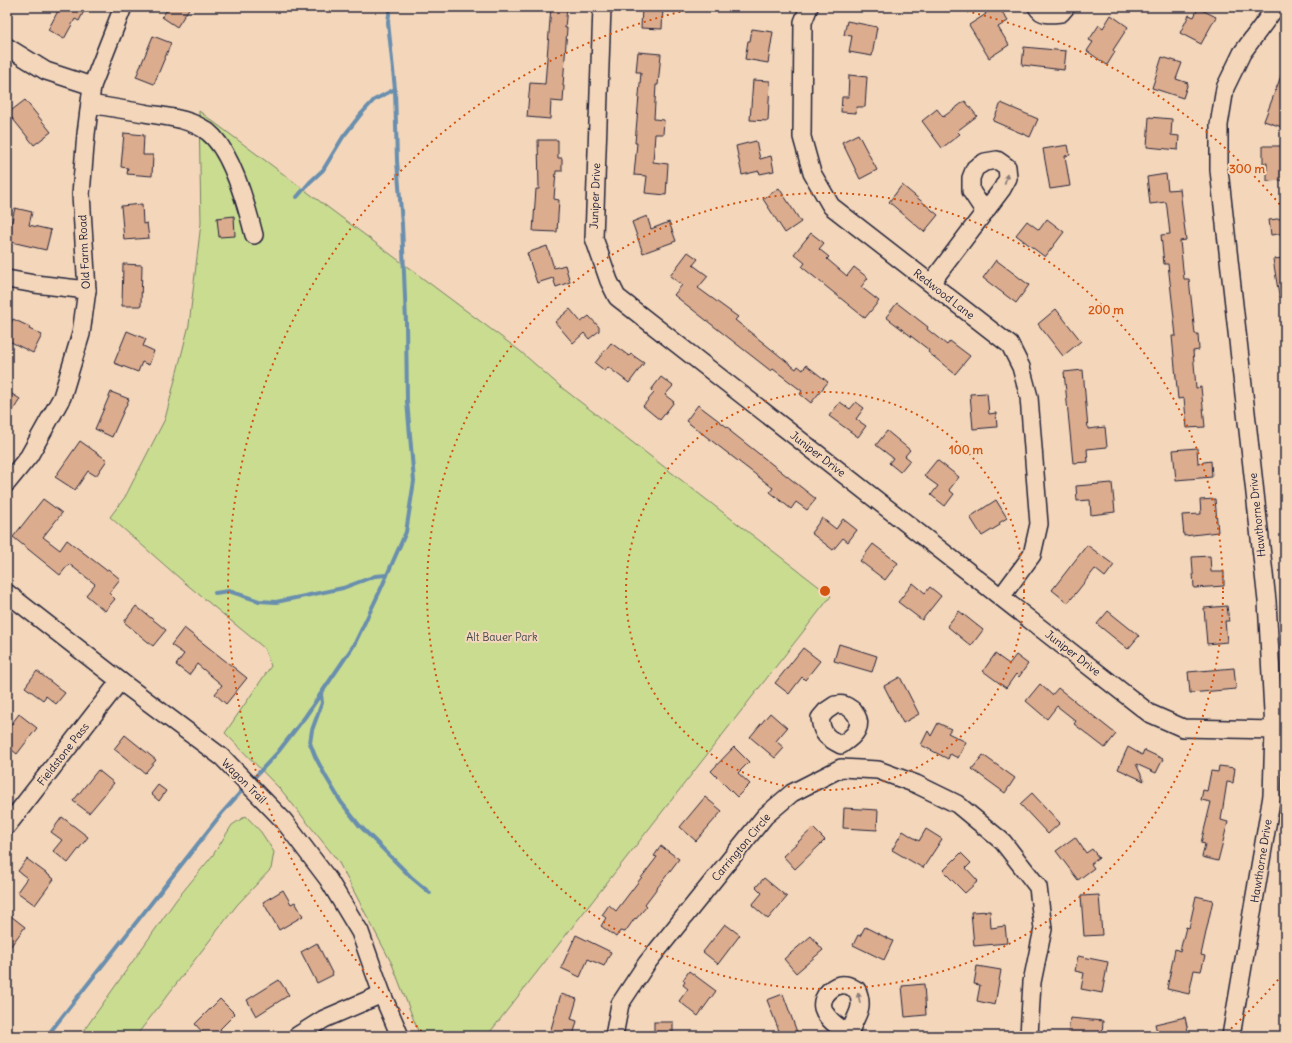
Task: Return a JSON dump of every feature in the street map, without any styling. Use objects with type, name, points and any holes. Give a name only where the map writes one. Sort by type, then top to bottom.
[{"type":"street","name":"Old Farm Road","points":[[7,483],[29,456],[62,397],[80,334],[87,290],[81,194],[92,86],[123,7]]},
{"type":"street","name":"Juniper Drive","points":[[602,7],[594,238],[609,280],[617,297],[1149,713],[1183,728],[1274,730]]},
{"type":"street","name":"Redwood Lane","points":[[809,7],[803,22],[802,137],[812,173],[831,206],[1010,345],[1021,367],[1029,397],[1039,524],[1032,555],[1001,597]]},
{"type":"street","points":[[1037,7],[1038,10],[1049,15],[1061,13],[1066,7]]},
{"type":"street","name":"Hawthorne Drive","points":[[1230,1036],[1272,796],[1274,730],[1267,601],[1219,170],[1219,125],[1225,88],[1242,53],[1276,7]]},
{"type":"street","points":[[7,47],[46,71],[92,86]]},
{"type":"street","points":[[90,104],[182,120],[198,126],[208,132],[217,142],[225,155],[240,191],[254,234]]},
{"type":"street","points":[[931,283],[985,212]]},
{"type":"street","points":[[7,279],[87,290]]},
{"type":"street","name":"Wagon Trail","points":[[7,593],[120,681],[223,758],[284,821],[328,879],[360,932],[382,994],[400,1036]]},
{"type":"street","name":"Fieldstone Pass","points":[[7,826],[120,681]]},
{"type":"street","points":[[841,745],[841,768],[878,770],[916,784],[957,804],[1003,842],[1038,887],[1043,929],[1032,982],[1029,1036]]},
{"type":"street","name":"Carrington Circle","points":[[614,1036],[620,1004],[647,963],[765,816],[792,793],[841,768]]},
{"type":"street","points":[[297,1036],[324,1019],[382,994]]},
{"type":"green space","name":"Alt Bauer Park","points":[[199,111],[520,351],[561,387],[831,596],[487,1036],[420,1036],[392,964],[338,861],[282,791],[225,733],[271,666],[264,648],[185,583],[110,517],[125,497],[165,419],[189,325],[201,223]]},
{"type":"green space","points":[[246,816],[261,832],[274,852],[271,869],[237,905],[136,1036],[80,1036],[176,900],[213,855],[232,825]]},
{"type":"building","points":[[60,7],[86,7],[79,21],[75,19],[64,39],[48,30]]},
{"type":"building","points":[[169,7],[190,7],[177,27],[162,17]]},
{"type":"building","points":[[551,7],[567,7],[563,102],[551,101],[550,119],[527,117],[530,83],[545,84]]},
{"type":"building","points":[[642,7],[663,7],[662,29],[641,28]]},
{"type":"building","points":[[982,7],[999,7],[1008,21],[998,27],[1009,45],[989,58],[969,25],[986,14]]},
{"type":"building","points":[[1198,8],[1216,17],[1201,44],[1180,33],[1189,15],[1194,17]]},
{"type":"building","points":[[1111,15],[1128,27],[1113,50],[1115,52],[1107,65],[1087,51],[1093,42],[1089,40],[1099,25],[1103,28]]},
{"type":"building","points":[[847,21],[877,27],[872,56],[849,52],[852,36],[844,35]]},
{"type":"building","points":[[752,29],[773,32],[768,63],[745,59]]},
{"type":"building","points":[[153,36],[171,43],[154,84],[136,77]]},
{"type":"building","points":[[1024,47],[1066,51],[1064,70],[1022,65]]},
{"type":"building","points":[[638,52],[661,54],[658,85],[656,85],[654,119],[664,120],[663,134],[655,134],[653,162],[668,164],[666,195],[645,193],[647,176],[634,175],[641,72],[636,72]]},
{"type":"building","points":[[1162,57],[1182,63],[1176,79],[1188,83],[1183,98],[1152,88]]},
{"type":"building","points":[[1284,68],[1285,119],[1282,127],[1264,121]]},
{"type":"building","points":[[849,75],[867,77],[865,107],[857,107],[856,113],[841,112],[842,97],[848,97]]},
{"type":"building","points":[[753,80],[770,81],[768,121],[750,120]]},
{"type":"building","points":[[25,100],[51,132],[34,145],[8,113]]},
{"type":"building","points":[[965,101],[977,116],[957,131],[960,134],[942,148],[922,121],[937,109],[943,117]]},
{"type":"building","points":[[1001,103],[1038,119],[1030,137],[993,121]]},
{"type":"building","points":[[1149,117],[1172,119],[1171,135],[1179,136],[1178,150],[1147,147]]},
{"type":"building","points":[[124,133],[144,135],[143,155],[153,155],[152,176],[127,174],[128,168],[121,167]]},
{"type":"building","points":[[858,134],[877,170],[860,179],[842,142]]},
{"type":"building","points":[[538,140],[558,140],[558,158],[562,158],[562,171],[556,171],[554,199],[559,200],[557,232],[533,231],[536,189],[539,189]]},
{"type":"building","points":[[756,141],[760,159],[771,156],[774,171],[760,174],[759,171],[742,175],[736,146]]},
{"type":"building","points":[[1068,145],[1070,155],[1065,156],[1070,186],[1050,189],[1043,149]]},
{"type":"building","points":[[1263,146],[1284,146],[1284,180],[1267,181],[1267,163],[1263,163]]},
{"type":"building","points":[[1166,174],[1168,190],[1180,189],[1186,240],[1180,241],[1184,279],[1189,279],[1195,334],[1198,334],[1199,350],[1193,351],[1196,388],[1201,387],[1205,427],[1187,428],[1184,398],[1178,399],[1172,336],[1176,336],[1168,264],[1164,264],[1161,235],[1170,234],[1167,208],[1166,202],[1150,204],[1147,177]]},
{"type":"building","points":[[902,185],[938,215],[924,232],[889,202]]},
{"type":"building","points":[[779,188],[801,222],[785,233],[763,199]]},
{"type":"building","points":[[142,204],[143,224],[147,223],[149,238],[124,240],[121,206]]},
{"type":"building","points":[[15,208],[32,212],[29,225],[51,230],[46,250],[7,241]]},
{"type":"building","points":[[234,216],[235,236],[219,237],[217,218]]},
{"type":"building","points":[[647,216],[651,229],[669,222],[676,241],[643,253],[632,222]]},
{"type":"building","points":[[1285,218],[1285,233],[1271,235],[1269,220]]},
{"type":"building","points":[[1047,219],[1064,232],[1045,257],[1016,235],[1027,221],[1039,230]]},
{"type":"building","points":[[811,233],[824,243],[819,249],[829,257],[827,259],[847,276],[854,267],[868,278],[861,287],[879,301],[865,318],[802,267],[805,263],[794,254]]},
{"type":"building","points":[[547,246],[554,268],[565,265],[570,282],[556,287],[553,278],[537,283],[527,253]]},
{"type":"building","points":[[688,252],[698,259],[693,265],[708,276],[698,288],[738,317],[735,320],[796,369],[798,366],[803,370],[806,365],[828,382],[811,403],[800,394],[802,391],[773,369],[771,371],[674,295],[682,285],[670,276]]},
{"type":"building","points":[[1285,258],[1285,295],[1279,296],[1273,259]]},
{"type":"building","points":[[996,260],[1029,285],[1016,303],[983,278]]},
{"type":"building","points":[[123,264],[142,265],[141,306],[122,306]]},
{"type":"building","points":[[897,303],[928,327],[927,329],[947,345],[950,341],[970,356],[955,374],[928,352],[929,350],[886,317]]},
{"type":"building","points":[[570,309],[581,322],[589,316],[599,327],[599,331],[589,339],[584,333],[573,343],[555,322]]},
{"type":"building","points":[[1056,309],[1081,341],[1063,356],[1038,324]]},
{"type":"building","points":[[13,319],[30,327],[29,329],[42,335],[33,353],[7,340],[7,321],[11,323]]},
{"type":"building","points":[[127,331],[146,339],[143,346],[154,351],[149,365],[142,362],[138,372],[114,363]]},
{"type":"building","points":[[611,343],[629,356],[631,354],[644,363],[629,383],[608,367],[605,371],[595,363]]},
{"type":"building","points":[[1083,370],[1088,429],[1105,427],[1107,447],[1087,449],[1088,462],[1073,463],[1064,372]]},
{"type":"building","points":[[661,377],[673,386],[665,395],[674,402],[660,420],[643,406],[654,393],[651,390]]},
{"type":"building","points":[[7,391],[20,399],[7,421]]},
{"type":"building","points":[[111,392],[129,399],[112,437],[95,429]]},
{"type":"building","points":[[987,393],[989,414],[996,413],[997,427],[973,429],[970,394]]},
{"type":"building","points":[[840,402],[850,409],[856,402],[864,408],[856,419],[866,426],[858,437],[829,416]]},
{"type":"building","points":[[698,405],[816,499],[807,510],[796,502],[791,509],[770,492],[773,488],[686,421]]},
{"type":"building","points":[[887,431],[910,450],[905,456],[910,460],[900,472],[889,463],[893,458],[876,445]]},
{"type":"building","points":[[80,441],[107,460],[96,476],[88,471],[75,490],[55,477]]},
{"type":"building","points":[[1197,448],[1198,463],[1211,461],[1212,477],[1176,480],[1173,450]]},
{"type":"building","points":[[937,460],[959,477],[949,490],[954,494],[945,506],[931,495],[938,486],[924,476]]},
{"type":"building","points":[[1112,483],[1115,512],[1091,515],[1090,500],[1077,501],[1076,486]]},
{"type":"building","points":[[43,499],[62,513],[43,537],[60,550],[67,540],[120,579],[109,593],[115,599],[105,611],[86,595],[95,584],[69,564],[60,575],[13,537]]},
{"type":"building","points":[[1215,499],[1218,532],[1184,536],[1182,515],[1201,514],[1200,500]]},
{"type":"building","points":[[996,500],[1007,518],[999,523],[1000,525],[982,536],[970,517]]},
{"type":"building","points":[[822,518],[836,529],[843,519],[857,530],[848,542],[843,538],[833,550],[811,533]]},
{"type":"building","points":[[873,544],[898,563],[885,580],[860,561]]},
{"type":"building","points":[[1087,545],[1114,565],[1105,577],[1095,569],[1068,603],[1052,590]]},
{"type":"building","points":[[1210,556],[1211,572],[1224,572],[1224,586],[1194,588],[1192,557]]},
{"type":"building","points":[[913,583],[925,593],[930,587],[941,596],[922,620],[898,602]]},
{"type":"building","points":[[136,606],[166,630],[153,646],[124,622]]},
{"type":"building","points":[[1227,606],[1229,621],[1225,621],[1227,642],[1207,644],[1204,608]]},
{"type":"building","points":[[959,611],[983,630],[971,646],[947,626]]},
{"type":"building","points":[[1108,611],[1139,636],[1128,649],[1097,624]]},
{"type":"building","points":[[184,628],[247,678],[226,704],[215,694],[222,685],[197,664],[189,675],[176,665],[184,654],[171,645]]},
{"type":"building","points":[[839,644],[877,656],[872,672],[834,661]]},
{"type":"building","points":[[803,648],[820,661],[805,680],[802,677],[789,694],[775,683]]},
{"type":"building","points":[[995,654],[1009,664],[1016,655],[1028,664],[1019,677],[1016,674],[1006,688],[983,671]]},
{"type":"building","points":[[1234,668],[1236,689],[1190,693],[1188,672]]},
{"type":"building","points":[[37,671],[65,693],[56,704],[46,696],[43,700],[25,687]]},
{"type":"building","points":[[900,677],[919,714],[903,723],[884,686]]},
{"type":"building","points":[[1040,684],[1052,695],[1058,688],[1116,734],[1105,748],[1074,724],[1076,721],[1057,706],[1047,719],[1026,701]]},
{"type":"building","points":[[770,713],[787,728],[776,741],[784,748],[775,758],[750,737]]},
{"type":"building","points":[[19,714],[37,728],[17,754],[7,746],[7,730]]},
{"type":"building","points":[[938,723],[951,729],[948,733],[966,742],[958,758],[950,754],[948,759],[921,745],[928,731],[931,736]]},
{"type":"building","points":[[125,735],[156,760],[145,773],[114,749]]},
{"type":"building","points":[[734,747],[749,762],[738,773],[750,784],[737,797],[711,771]]},
{"type":"building","points":[[1128,747],[1142,755],[1144,750],[1163,759],[1156,773],[1136,764],[1144,781],[1118,769]]},
{"type":"building","points":[[983,755],[1015,778],[1005,793],[972,769]]},
{"type":"building","points":[[1219,766],[1235,768],[1233,783],[1227,782],[1221,820],[1228,822],[1218,861],[1202,857],[1205,844],[1201,843],[1211,802],[1201,800],[1203,790],[1207,791],[1211,771],[1218,772]]},
{"type":"building","points":[[98,770],[114,783],[89,813],[73,801]]},
{"type":"building","points":[[158,785],[166,791],[159,801],[151,794]]},
{"type":"building","points":[[1032,793],[1060,823],[1048,834],[1020,804]]},
{"type":"building","points":[[705,797],[722,811],[696,841],[680,827]]},
{"type":"building","points":[[844,808],[878,810],[877,830],[843,828]]},
{"type":"building","points":[[62,817],[88,837],[68,863],[53,851],[62,840],[51,832]]},
{"type":"building","points":[[813,828],[825,840],[795,869],[783,856]]},
{"type":"building","points":[[926,829],[942,839],[923,868],[892,850],[903,831],[919,841]]},
{"type":"building","points":[[1075,837],[1086,853],[1092,849],[1099,858],[1091,864],[1094,868],[1078,880],[1056,851]]},
{"type":"building","points":[[661,846],[679,859],[645,904],[647,906],[636,919],[635,918],[625,932],[620,931],[616,937],[601,926],[606,918],[602,915],[609,905],[616,911],[657,857],[654,856]]},
{"type":"building","points":[[961,853],[971,863],[966,868],[978,881],[965,893],[943,871]]},
{"type":"building","points":[[27,859],[54,879],[35,905],[17,892],[27,878],[18,871]]},
{"type":"building","points":[[764,878],[787,897],[768,919],[752,905],[762,893],[756,887]]},
{"type":"building","points":[[283,890],[291,904],[295,902],[303,916],[279,930],[263,902]]},
{"type":"building","points":[[1099,895],[1102,935],[1084,936],[1081,896]]},
{"type":"building","points":[[1196,896],[1213,900],[1201,955],[1205,956],[1201,971],[1194,970],[1189,994],[1167,989],[1175,949],[1180,951],[1186,927],[1189,928]]},
{"type":"building","points":[[990,911],[991,928],[1005,926],[1007,943],[974,946],[971,912]]},
{"type":"building","points":[[7,913],[25,927],[7,951]]},
{"type":"building","points":[[725,924],[740,935],[718,964],[703,952]]},
{"type":"building","points":[[865,927],[893,941],[884,960],[853,945],[858,935],[860,936]]},
{"type":"building","points":[[576,935],[611,952],[604,966],[588,959],[580,977],[561,968]]},
{"type":"building","points":[[811,936],[823,950],[796,973],[784,959]]},
{"type":"building","points":[[317,943],[333,975],[317,983],[301,952]]},
{"type":"building","points":[[1078,956],[1108,962],[1102,993],[1081,989],[1084,973],[1075,971]]},
{"type":"building","points":[[977,966],[1001,970],[995,1005],[977,1001],[980,985],[974,984]]},
{"type":"building","points":[[689,971],[716,991],[698,1016],[679,1001],[688,989],[683,985],[685,982],[683,980]]},
{"type":"building","points":[[279,980],[289,995],[256,1016],[247,1000]]},
{"type":"building","points":[[924,984],[926,1015],[905,1017],[902,986]]},
{"type":"building","points":[[561,994],[577,999],[571,1019],[577,1021],[573,1036],[549,1036]]},
{"type":"building","points":[[783,994],[797,1032],[786,1036],[781,1036],[767,1000]]},
{"type":"building","points":[[220,999],[235,1014],[220,1029],[226,1036],[206,1036],[195,1024]]},
{"type":"building","points":[[1185,1017],[1189,1036],[1158,1036],[1155,1024]]},
{"type":"building","points":[[1070,1018],[1103,1021],[1102,1036],[1078,1036],[1068,1034]]},
{"type":"building","points":[[654,1022],[673,1022],[673,1036],[654,1036]]},
{"type":"waterway","points":[[251,781],[278,752],[305,717],[354,645],[406,532],[414,481],[407,401],[406,322],[402,224],[397,161],[395,89],[388,22],[390,7]]},
{"type":"waterway","points":[[297,197],[323,170],[343,137],[361,114],[374,100],[395,89]]},
{"type":"waterway","points":[[215,593],[229,591],[259,601],[276,602],[343,588],[375,576],[387,575]]},
{"type":"waterway","points":[[321,694],[322,703],[312,730],[310,743],[326,777],[341,802],[359,825],[411,877],[430,893]]},
{"type":"waterway","points":[[47,1036],[222,813],[246,786]]}]
